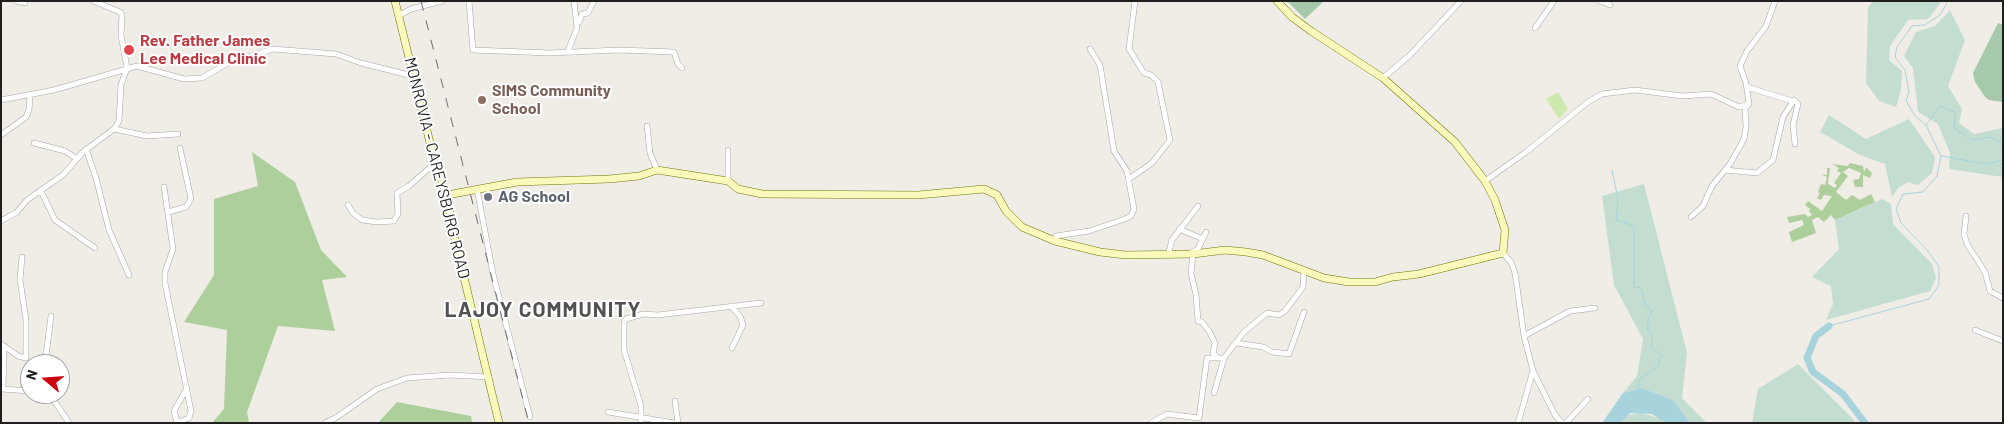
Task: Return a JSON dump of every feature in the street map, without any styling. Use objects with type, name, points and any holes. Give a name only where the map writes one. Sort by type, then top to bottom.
[{"type":"main road","name":"MONROVIA - CAREYSBURG ROAD","points":[[394,1],[435,163],[447,195],[455,240],[499,423]]},
{"type":"main road","points":[[447,195],[524,182],[639,176],[657,170],[728,181],[738,190],[762,194],[918,195],[984,189],[997,195],[1006,211],[1022,227],[1055,241],[1118,254],[1168,255],[1225,250],[1246,252],[1263,255],[1340,281],[1375,282],[1393,277],[1446,269],[1503,254],[1505,230],[1495,200],[1485,181],[1455,142],[1383,78],[1311,31],[1292,17],[1277,1]]},
{"type":"street","points":[[16,1],[24,3]]},
{"type":"street","points":[[1,220],[16,212],[28,200],[63,175],[86,149],[114,129],[119,121],[121,85],[127,68],[123,54],[121,13],[93,1]]},
{"type":"street","points":[[398,16],[422,3],[442,1]]},
{"type":"street","points":[[470,1],[473,50],[550,53],[568,51],[674,52],[678,64],[682,68]]},
{"type":"street","points":[[574,1],[577,28]]},
{"type":"street","points":[[568,51],[582,14],[588,13],[594,1]]},
{"type":"street","points":[[1129,179],[1152,163],[1170,140],[1158,82],[1152,75],[1144,73],[1129,49],[1135,1]]},
{"type":"street","points":[[1383,78],[1410,55],[1461,1]]},
{"type":"street","points":[[1534,28],[1554,1]]},
{"type":"street","points":[[1600,1],[1610,5]]},
{"type":"street","points":[[1749,104],[1740,70],[1741,62],[1763,32],[1775,1]]},
{"type":"street","points":[[1,100],[30,96],[137,66],[184,79],[202,78],[228,63],[273,49],[290,49],[345,56],[361,63],[413,76]]},
{"type":"street","points":[[1055,241],[1056,236],[1089,232],[1131,216],[1134,203],[1127,171],[1114,151],[1100,66],[1090,49]]},
{"type":"street","points":[[1746,87],[1792,100],[1798,104],[1793,125],[1795,144]]},
{"type":"street","points":[[1485,181],[1526,152],[1588,102],[1602,94],[1635,90],[1683,96],[1711,94],[1739,108],[1749,104]]},
{"type":"street","points":[[1,135],[26,117],[29,110],[30,96]]},
{"type":"street","points":[[1725,170],[1757,173],[1773,160],[1781,123],[1784,115],[1790,110],[1792,100]]},
{"type":"street","points":[[1691,217],[1703,206],[1712,186],[1725,170],[1744,139],[1746,128],[1745,108],[1749,104]]},
{"type":"street","points":[[647,126],[650,153],[657,170]]},
{"type":"street","points":[[114,129],[147,136],[178,134]]},
{"type":"street","points":[[34,143],[65,151],[77,159]]},
{"type":"street","points":[[168,212],[186,207],[191,199],[180,148]]},
{"type":"street","points":[[86,149],[96,178],[109,230],[129,275]]},
{"type":"street","points":[[728,150],[728,181]]},
{"type":"street","points":[[348,205],[356,217],[362,220],[384,222],[396,220],[398,209],[397,193],[409,186],[435,163]]},
{"type":"street","points":[[164,186],[174,249],[165,272],[165,284],[188,388],[191,411],[190,420],[176,423],[174,411],[188,388]]},
{"type":"street","points":[[477,189],[491,267],[530,417]]},
{"type":"street","points":[[41,191],[55,220],[95,248]]},
{"type":"street","points":[[1168,255],[1172,240],[1198,206]]},
{"type":"street","points":[[1966,216],[1964,234],[1967,244],[1985,272],[1990,291],[2003,298]]},
{"type":"street","points":[[1179,229],[1203,239]]},
{"type":"street","points":[[1206,232],[1198,249],[1191,254],[1191,274],[1196,295],[1198,321],[1202,322],[1209,331],[1215,344],[1213,353],[1216,356]]},
{"type":"street","points":[[1503,254],[1511,262],[1515,273],[1524,336],[1533,371],[1555,415],[1562,423]]},
{"type":"street","points":[[3,345],[18,356],[26,358],[26,320],[20,280],[22,256]]},
{"type":"street","points":[[1214,393],[1224,358],[1249,328],[1266,313],[1279,314],[1285,311],[1303,287],[1304,270]]},
{"type":"street","points":[[642,420],[641,406],[624,350],[624,323],[626,319],[642,314],[658,315],[761,303]]},
{"type":"street","points":[[731,306],[740,316],[743,325],[732,348]]},
{"type":"street","points":[[1524,336],[1570,311],[1595,308]]},
{"type":"street","points":[[1236,343],[1289,354],[1304,312]]},
{"type":"street","points":[[46,354],[51,316]]},
{"type":"street","points":[[1975,330],[2003,341]]},
{"type":"street","points":[[3,345],[2,389],[20,390]]},
{"type":"street","points":[[1151,423],[1167,414],[1196,420],[1199,418],[1207,358],[1216,356],[1224,358]]},
{"type":"street","points":[[1518,423],[1533,371]]},
{"type":"street","points":[[325,423],[337,417],[377,389],[406,378],[450,375],[488,377]]},
{"type":"street","points":[[1566,423],[1588,399]]},
{"type":"street","points":[[608,412],[642,420],[676,423],[675,401]]},
{"type":"street","points":[[56,404],[69,423]]},
{"type":"green space","points":[[1287,1],[1324,1],[1305,19]]},
{"type":"green space","points":[[1874,1],[1942,1],[1928,19],[1908,20],[1890,46],[1889,60],[1902,71],[1901,90],[1896,107],[1879,101],[1866,83],[1868,7]]},
{"type":"green space","points":[[1950,10],[1965,40],[1948,86],[1962,109],[1959,123],[1974,134],[2003,128],[2003,177],[1949,169],[1950,153],[1938,124],[1918,112],[1913,68],[1904,56],[1916,32],[1935,26]]},
{"type":"green space","points":[[1998,23],[2003,25],[2003,102],[1989,100],[1985,97],[1975,82],[1973,73]]},
{"type":"green space","points":[[1558,92],[1568,109],[1559,119],[1546,99]]},
{"type":"green space","points":[[1829,115],[1866,139],[1909,119],[1935,157],[1932,173],[1918,185],[1908,182],[1898,188],[1892,197],[1885,164],[1860,155],[1820,132]]},
{"type":"green space","points":[[252,152],[295,182],[321,250],[347,277],[322,280],[335,331],[278,326],[247,412],[249,423],[212,423],[224,409],[227,330],[184,322],[214,275],[214,199],[258,186]]},
{"type":"green space","points":[[1850,163],[1863,166],[1864,172],[1866,167],[1872,173],[1870,178],[1863,175],[1863,187],[1855,187],[1853,180],[1859,179],[1861,173],[1849,168],[1843,172],[1848,176],[1836,192],[1846,200],[1852,195],[1860,200],[1871,194],[1875,202],[1835,220],[1831,215],[1824,222],[1818,217],[1812,220],[1816,233],[1792,242],[1789,232],[1804,225],[1802,220],[1789,223],[1787,217],[1805,214],[1808,217],[1812,215],[1809,211],[1810,209],[1805,205],[1808,201],[1822,211],[1832,196],[1824,195],[1821,200],[1817,198],[1820,193],[1818,192],[1821,184],[1825,185],[1827,177],[1821,174],[1827,175],[1827,168],[1830,168],[1828,184],[1835,188],[1837,185],[1834,183],[1841,173],[1837,171],[1839,168],[1832,164],[1848,166]]},
{"type":"green space","points":[[1644,184],[1687,353],[1682,398],[1707,423],[1690,423],[1673,400],[1642,388],[1623,393],[1637,376],[1643,339],[1614,285],[1602,196]]},
{"type":"green space","points":[[1882,199],[1891,204],[1893,224],[1932,264],[1936,278],[1930,291],[1826,320],[1833,304],[1831,286],[1812,277],[1839,249],[1835,220]]},
{"type":"green space","points":[[1798,364],[1854,420],[1854,423],[1752,423],[1758,389]]},
{"type":"green space","points":[[397,402],[471,416],[472,423],[378,423]]},
{"type":"green space","points":[[1642,413],[1661,419],[1664,423],[1620,423],[1627,415]]},
{"type":"water","points":[[1642,388],[1673,400],[1690,423],[1666,423],[1652,414],[1630,413],[1620,423],[1602,423],[1623,393]]},
{"type":"waterway","points":[[1829,326],[1929,299],[1939,285],[1939,267],[1928,251],[1901,223],[1896,209],[1903,194],[1923,192],[1937,176],[1941,156],[1926,125],[1915,116],[1906,101],[1909,92],[1905,70],[1895,57],[1897,47],[1912,26],[1925,25],[1940,15],[1948,1]]},
{"type":"waterway","points":[[1926,125],[1940,106],[1956,113],[1954,128],[1972,140],[1991,137],[2003,144]]},
{"type":"waterway","points":[[1942,156],[1985,164],[2003,160]]},
{"type":"waterway","points":[[1612,170],[1618,199],[1616,220],[1634,226],[1634,287],[1641,288],[1645,305],[1652,311],[1648,319],[1648,331],[1652,336],[1651,348],[1661,355],[1658,366],[1640,379],[1637,391]]},
{"type":"waterway","points":[[1829,326],[1816,336],[1807,358],[1813,372],[1843,394],[1865,423]]},
{"type":"railway","points":[[421,1],[529,423]]},
{"type":"place","name":"Rev. Father James Lee Medical Clinic","points":[[129,50]]},
{"type":"place","name":"SIMS Community School","points":[[482,100]]},
{"type":"place","name":"AG School","points":[[488,197]]},
{"type":"district","name":"LAJOY COMMUNITY","points":[[543,310]]}]
